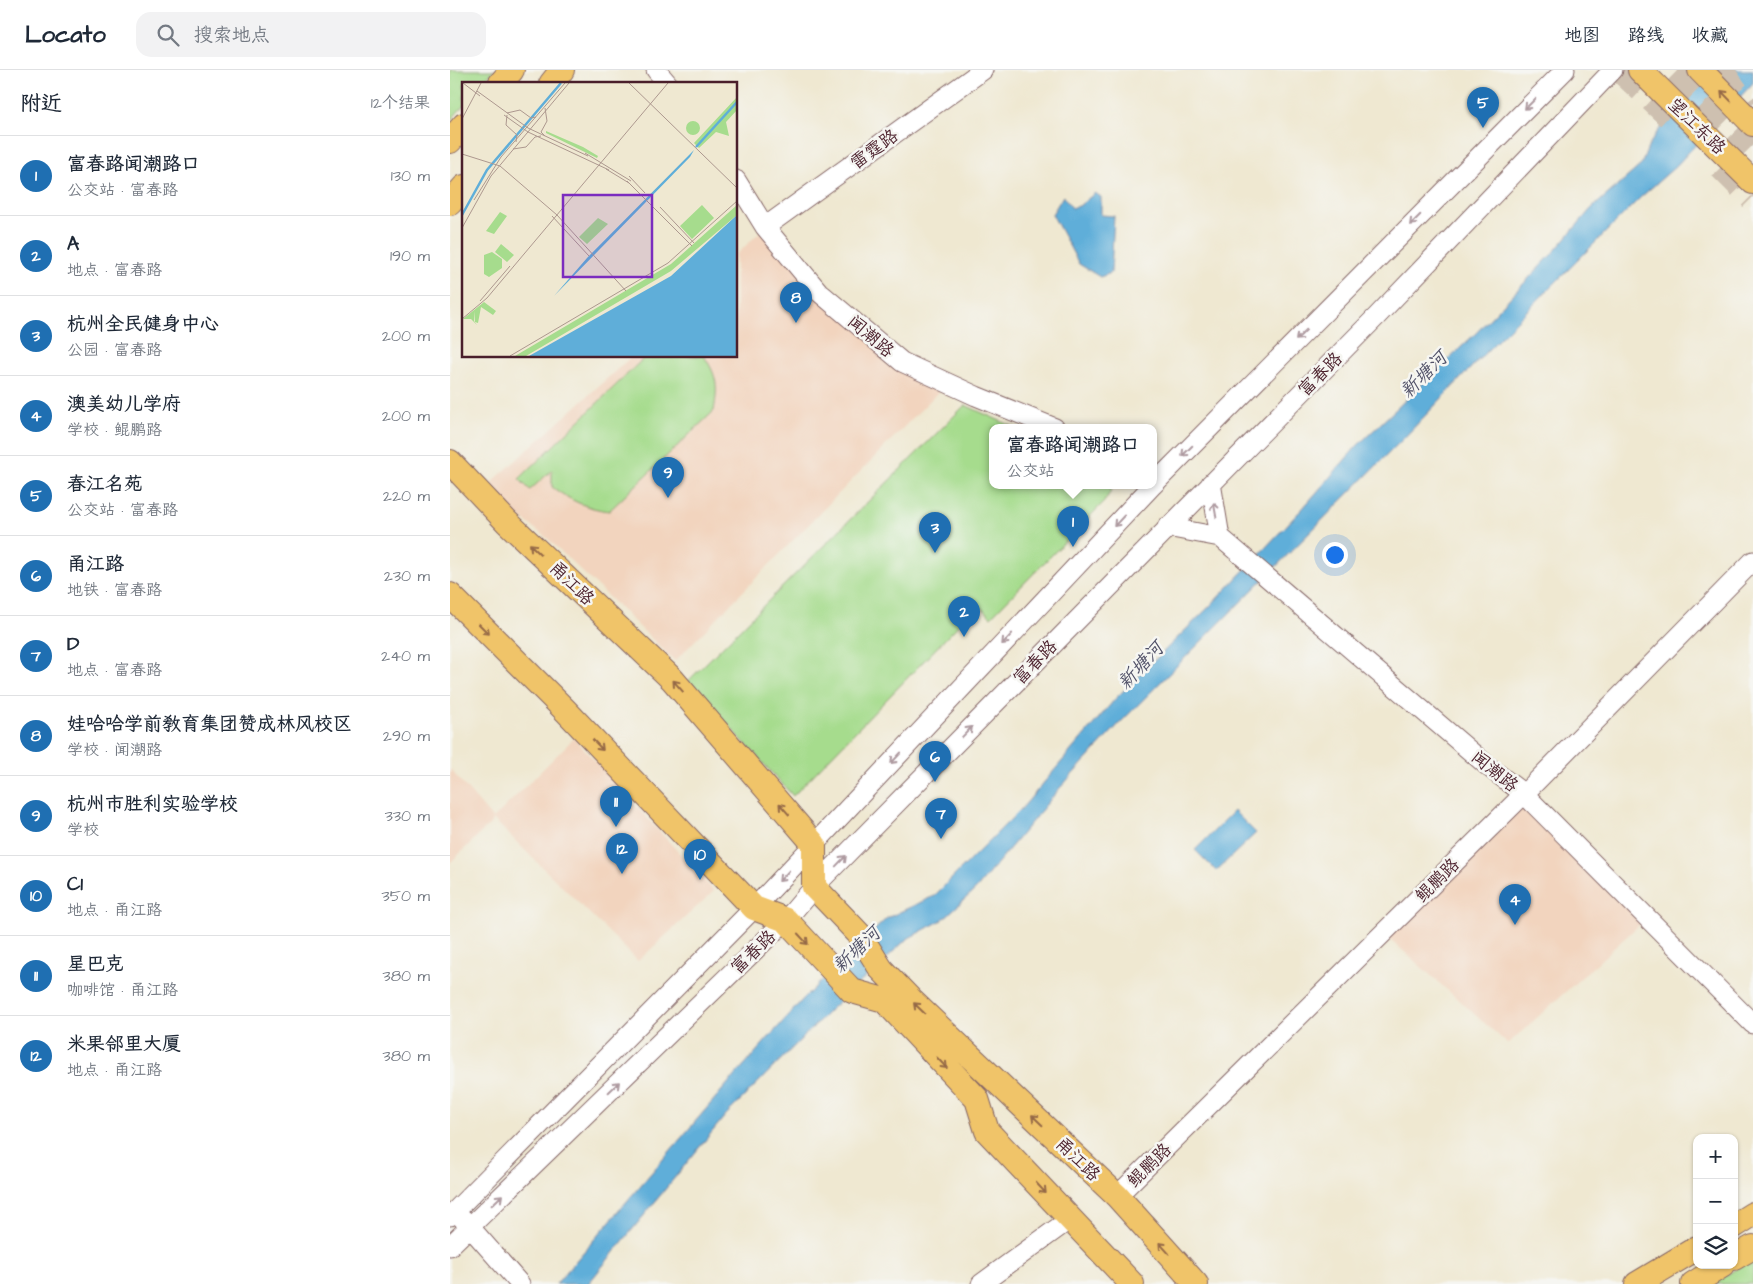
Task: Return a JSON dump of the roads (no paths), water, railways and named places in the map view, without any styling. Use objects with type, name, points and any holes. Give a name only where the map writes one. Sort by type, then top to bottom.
[{"type":"main road","points":[[502,82],[512,70]]},
{"type":"main road","points":[[553,82],[562,70]]},
{"type":"main road","name":"望江东路","points":[[1640,70],[1753,182]]},
{"type":"main road","points":[[1700,70],[1752,124]]},
{"type":"main road","points":[[450,141],[462,127]]},
{"type":"main road","points":[[450,203],[462,189]]},
{"type":"main road","name":"甬江路","points":[[450,462],[508,522],[672,679],[814,844]]},
{"type":"main road","points":[[450,595],[566,711],[754,908],[786,920],[852,991],[884,1000],[977,1099],[987,1131],[1132,1284]]},
{"type":"main road","points":[[814,844],[814,887]]},
{"type":"main road","name":"甬江路","points":[[814,887],[859,934],[881,969],[1117,1196],[1196,1284]]},
{"type":"main road","points":[[1737,1224],[1753,1214]]},
{"type":"main road","points":[[1738,1256],[1753,1247]]},
{"type":"main road","points":[[1637,1284],[1693,1250]]},
{"type":"main road","points":[[1693,1284],[1717,1269]]},
{"type":"street","points":[[656,70],[666,82]]},
{"type":"street","name":"雷霆路","points":[[765,227],[983,70]]},
{"type":"street","name":"富春路","points":[[1157,479],[1564,70]]},
{"type":"street","name":"富春路","points":[[450,1246],[786,920],[814,887],[1210,483],[1377,316],[1613,70]]},
{"type":"street","name":"闻潮路","points":[[738,183],[765,227],[819,292],[902,362],[976,396],[1045,424]]},
{"type":"street","points":[[1210,483],[1220,537]]},
{"type":"street","name":"富春路","points":[[452,1210],[754,908],[1147,489]]},
{"type":"street","name":"闻潮路","points":[[1167,527],[1220,537],[1490,768],[1524,794],[1753,1024]]},
{"type":"street","name":"鲲鹏路","points":[[1117,1196],[1524,794],[1753,561]]},
{"type":"street","points":[[452,1210],[470,1226],[520,1284]]},
{"type":"street","points":[[981,1284],[1070,1219]]},
{"type":"water","name":"新塘河","points":[[1714,70],[1753,70],[1753,83],[1676,166],[1641,197],[1486,352],[1402,440],[1119,724],[1059,789],[976,889],[942,920],[907,939],[831,1009],[725,1116],[588,1284],[556,1284],[730,1081],[804,998],[887,918],[934,896],[1023,807],[1116,698],[1210,606],[1303,508],[1357,446],[1475,334],[1552,254],[1591,209],[1641,165],[1649,145],[1658,131]]},
{"type":"water","points":[[1095,193],[1101,197],[1101,215],[1114,216],[1111,273],[1100,277],[1079,264],[1052,214],[1063,196],[1072,208],[1079,206]]},
{"type":"water","points":[[1234,811],[1256,833],[1216,871],[1195,850]]},
{"type":"tunnel","points":[[1622,70],[1670,115]]},
{"type":"tunnel","points":[[1678,70],[1753,145]]},
{"type":"tunnel","points":[[1719,70],[1746,108]]},
{"type":"tunnel","points":[[1722,166],[1753,197]]},
{"type":"place","name":"春江名苑","points":[[1483,128]]},
{"type":"place","name":"娃哈哈学前教育集团赞成林风校区","points":[[796,323]]},
{"type":"place","name":"杭州市胜利实验学校","points":[[668,498]]},
{"type":"place","name":"富春路闻潮路口","points":[[1073,547]]},
{"type":"place","name":"杭州全民健身中心","points":[[935,553]]},
{"type":"place","name":"A","points":[[964,637]]},
{"type":"place","name":"甬江路","points":[[935,782]]},
{"type":"place","name":"星巴克","points":[[616,827]]},
{"type":"place","name":"D","points":[[941,839]]},
{"type":"place","name":"米果邻里大厦","points":[[622,874]]},
{"type":"place","name":"C1","points":[[700,880]]},
{"type":"place","name":"澳美幼儿学府","points":[[1515,925]]}]
